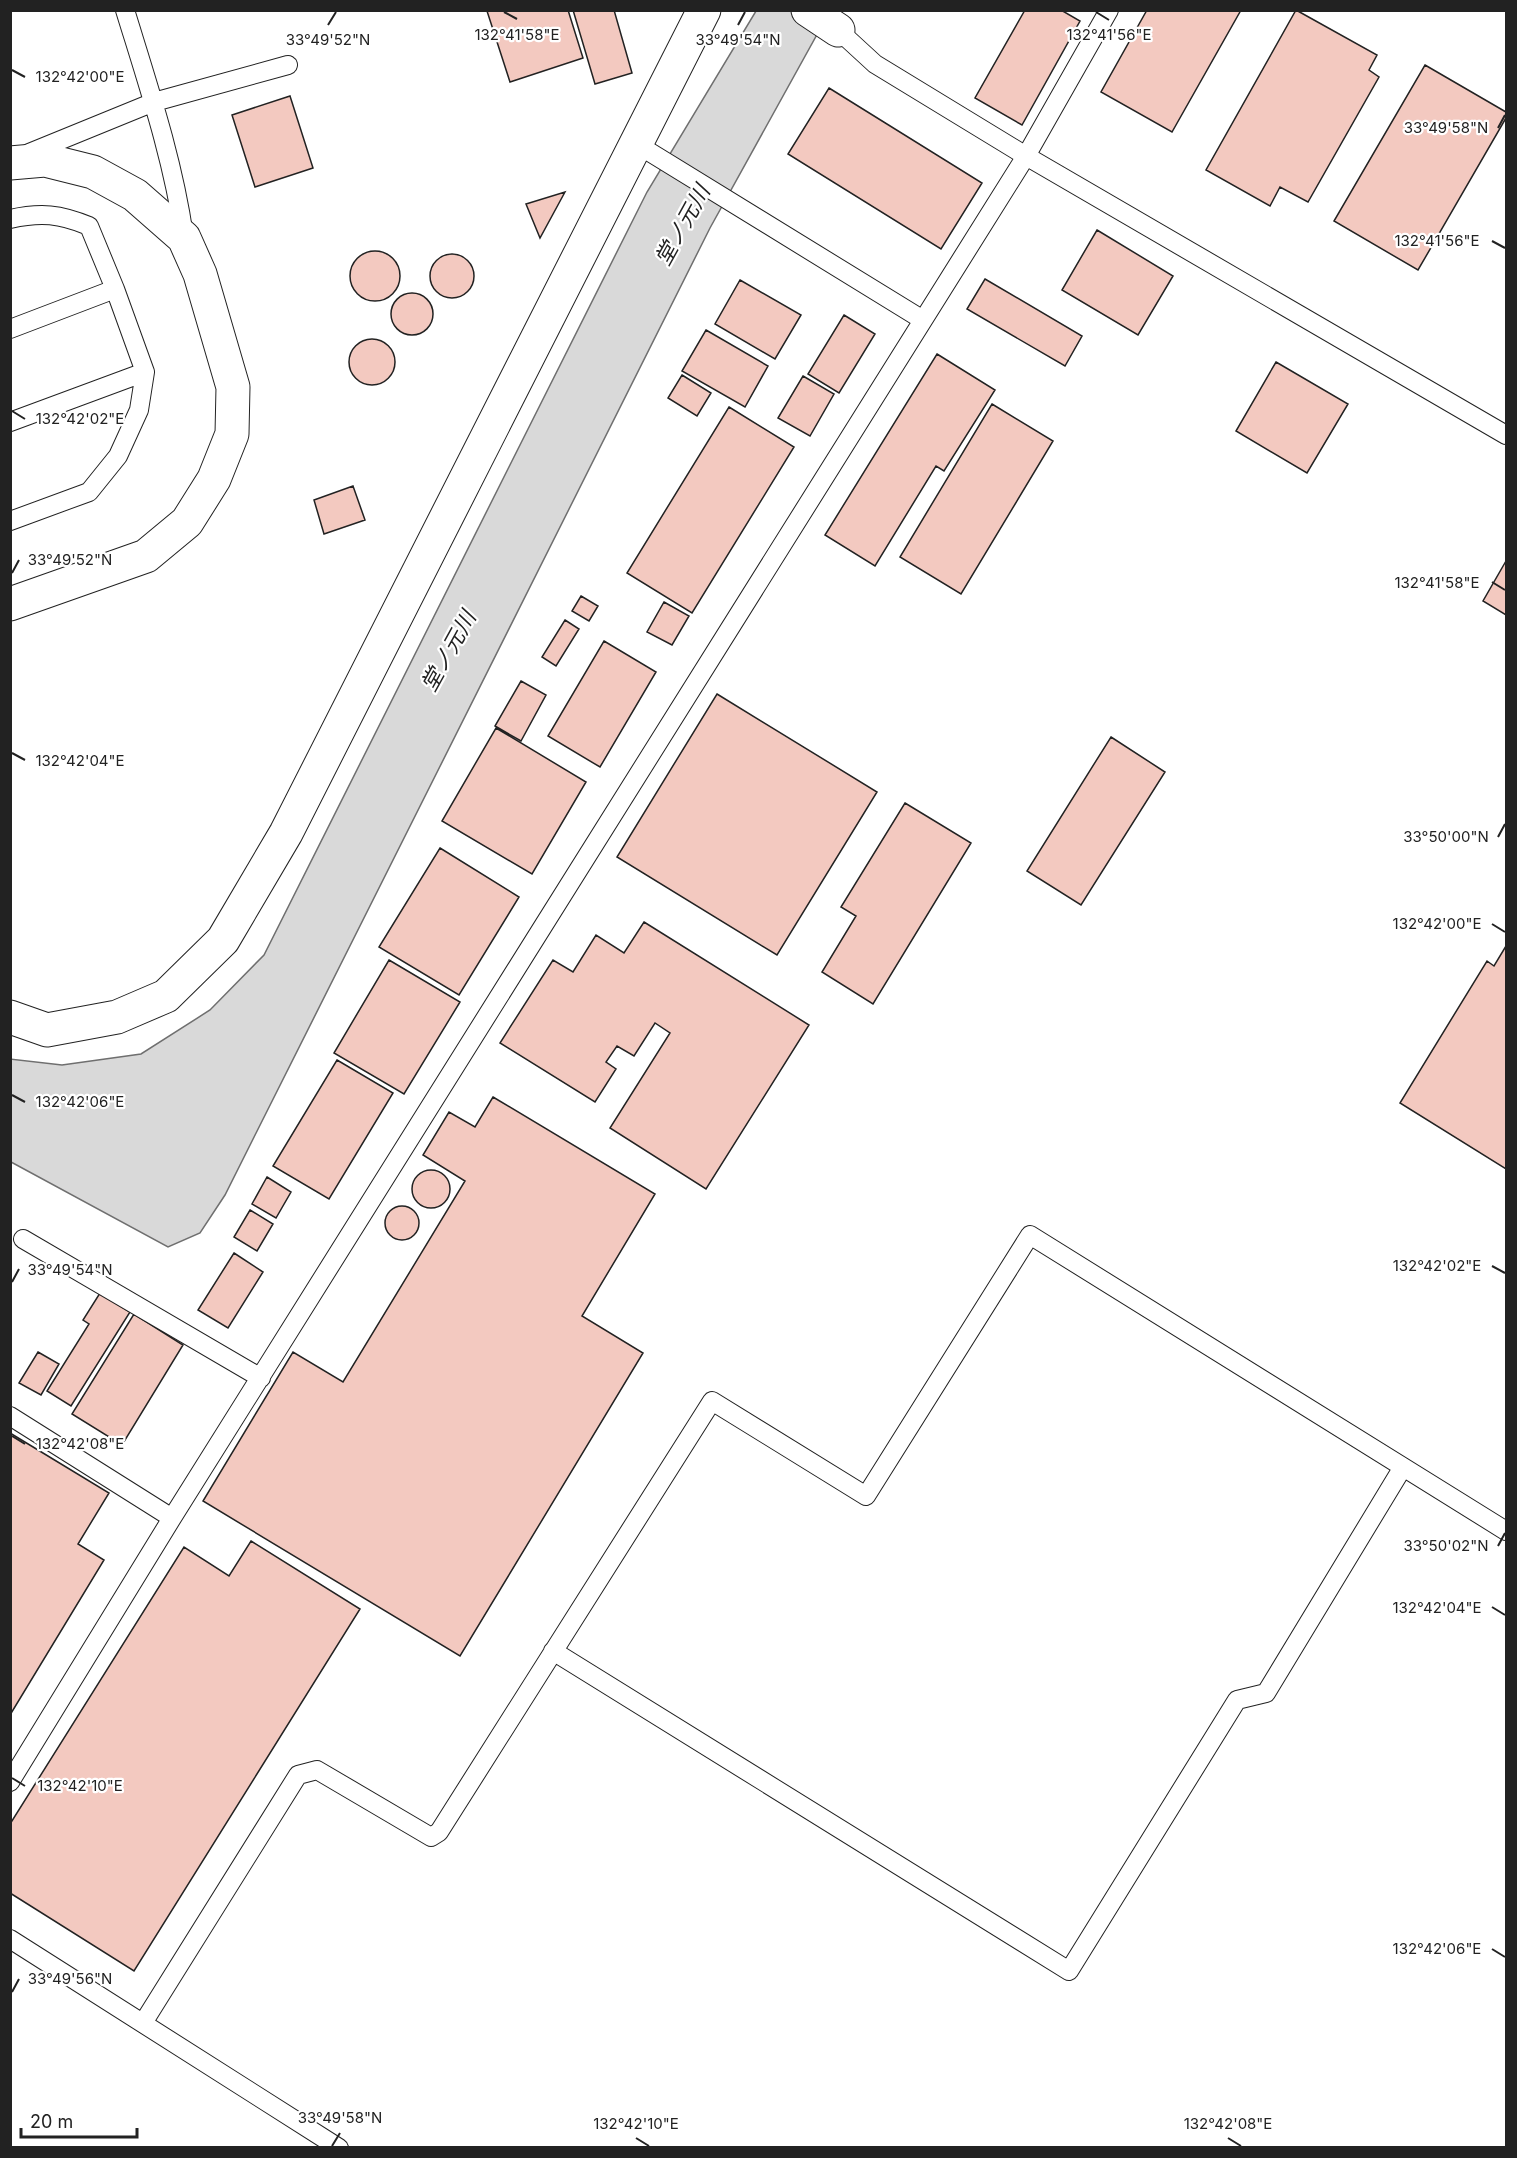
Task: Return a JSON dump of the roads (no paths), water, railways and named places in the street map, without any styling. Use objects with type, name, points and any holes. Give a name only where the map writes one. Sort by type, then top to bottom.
[{"type":"street","points":[[10,1017],[47,1030],[117,1017],[166,996],[223,940],[285,833],[704,10]]},
{"type":"street","points":[[808,10],[838,30]]},
{"type":"street","points":[[10,162],[45,160],[93,172],[135,195],[184,238],[200,274],[233,387],[232,434],[214,479],[187,522],[146,556],[10,604]]},
{"type":"lane","points":[[125,10],[154,102],[178,192],[184,238]]},
{"type":"lane","points":[[10,1782],[172,1518],[1026,156],[1109,10]]},
{"type":"lane","points":[[838,30],[875,64],[1026,156],[1506,435]]},
{"type":"lane","points":[[10,162],[154,102],[288,65]]},
{"type":"lane","points":[[635,143],[923,320]]},
{"type":"lane","points":[[10,219],[33,214],[68,217],[89,226],[116,289],[145,372],[139,410],[118,456],[89,492],[10,521]]},
{"type":"lane","points":[[10,328],[116,289]]},
{"type":"lane","points":[[10,422],[145,372]]},
{"type":"lane","points":[[143,2023],[298,1775],[316,1770],[431,1837],[439,1832],[712,1401],[866,1496],[1030,1235],[1506,1531]]},
{"type":"lane","points":[[23,1239],[261,1378]]},
{"type":"lane","points":[[10,1416],[172,1518]]},
{"type":"lane","points":[[553,1651],[1069,1971],[1237,1700],[1266,1693],[1403,1467]]},
{"type":"lane","points":[[10,1939],[339,2148]]},
{"type":"water","name":"堂ノ元川","points":[[756,11],[830,11],[710,228],[225,1195],[200,1233],[168,1247],[11,1162],[10,1059],[62,1065],[141,1054],[210,1010],[264,955],[647,192]]}]
